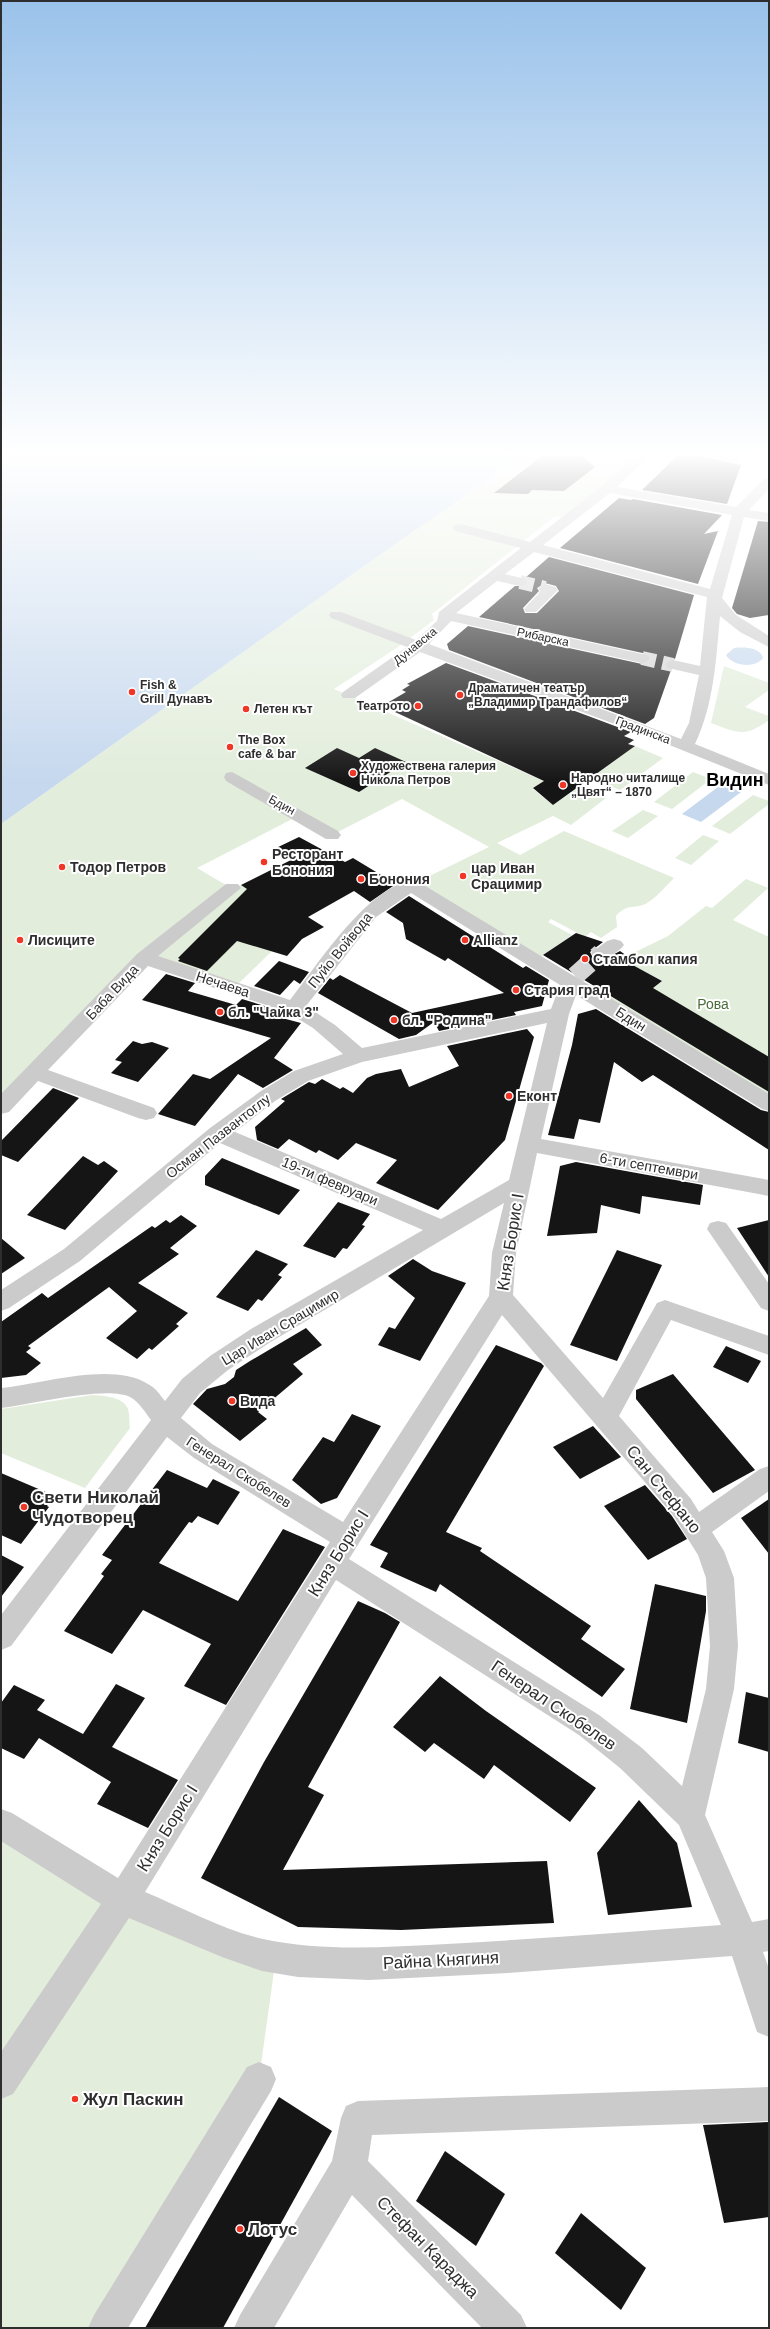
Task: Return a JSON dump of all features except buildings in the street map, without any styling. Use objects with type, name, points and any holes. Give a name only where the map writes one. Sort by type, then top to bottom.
[{"type":"street","name":"Дунавска","points":[[348,695],[418,646],[444,618],[508,565]]},
{"type":"street","points":[[598,565],[714,596],[720,609],[727,617],[769,642]]},
{"type":"street","points":[[686,746],[697,723],[707,672],[714,596],[723,565]]},
{"type":"street","points":[[493,576],[520,582]]},
{"type":"street","points":[[531,609],[551,590],[545,588]]},
{"type":"street","name":"Градинска","points":[[336,615],[686,746],[769,780]]},
{"type":"street","name":"Рибарска","points":[[444,618],[642,658]]},
{"type":"street","points":[[673,665],[707,672]]},
{"type":"street","name":"Бдин","points":[[232,777],[332,835]]},
{"type":"street","name":"Бдин","points":[[412,885],[572,980],[769,1104]]},
{"type":"street","name":"Пуйо Войвода","points":[[294,1008],[369,913],[396,893],[412,885]]},
{"type":"street","name":"Баба Вида","points":[[1,1107],[36,1073],[144,958],[232,888]]},
{"type":"street","name":"Нечаева","points":[[144,958],[294,1008],[326,1027],[358,1056]]},
{"type":"street","name":"Княз Борис I","points":[[1,2082],[123,1899],[347,1538],[501,1297],[504,1253],[518,1184],[529,1144],[559,1014],[572,980]]},
{"type":"street","name":"Осман Пазвантоглу","points":[[1,1302],[72,1256],[218,1133],[268,1096],[301,1076],[358,1056],[559,1014]]},
{"type":"street","points":[[36,1073],[146,1112]]},
{"type":"street","name":"19-ти февруари","points":[[218,1133],[442,1229]]},
{"type":"street","name":"6-ти септември","points":[[529,1144],[769,1188]]},
{"type":"street","name":"Цар Иван Срацимир","points":[[1,1637],[167,1420],[191,1386],[219,1363],[260,1336],[518,1184]]},
{"type":"street","points":[[718,1229],[769,1302]]},
{"type":"street","name":"Сан Стефано","points":[[501,1297],[682,1507],[697,1528],[710,1551],[720,1578],[724,1646],[720,1689],[690,1815]]},
{"type":"street","points":[[605,1418],[666,1309],[769,1346]]},
{"type":"street","name":"Генерал Скобелев","points":[[1,1398],[118,1384],[137,1389],[149,1398],[167,1420],[203,1451],[347,1538]]},
{"type":"street","points":[[697,1528],[769,1477]]},
{"type":"street","name":"Генерал Скобелев","points":[[332,1563],[589,1725],[631,1758],[690,1815],[756,1937],[769,2020]]},
{"type":"street","points":[[1,1824],[123,1899]]},
{"type":"street","name":"Райна Княгиня","points":[[123,1899],[222,1941],[262,1955],[298,1961],[369,1964],[500,1958],[756,1937]]},
{"type":"street","points":[[107,2328],[259,2079]]},
{"type":"street","points":[[253,2328],[349,2167],[358,2118],[769,2104]]},
{"type":"street","name":"Стефан Караджа","points":[[349,2167],[508,2328]]},
{"type":"green space","points":[[366,565],[494,565],[432,614],[434,620],[398,647],[334,689],[544,781],[533,789],[553,805],[579,787],[606,798],[571,825],[553,816],[497,843],[520,855],[564,831],[674,878],[651,901],[643,905],[624,909],[620,912],[616,916],[617,927],[601,938],[591,932],[585,937],[551,919],[548,922],[572,935],[539,958],[411,885],[489,847],[402,799],[332,835],[300,815],[197,868],[231,888],[241,885],[277,908],[277,946],[272,951],[235,987],[144,958],[1,1107],[1,824]]},
{"type":"green space","points":[[724,666],[769,683],[769,690],[745,707],[769,716],[769,720],[761,726],[741,732],[711,723]]},
{"type":"green space","points":[[635,746],[663,758],[620,790],[591,778]]},
{"type":"green space","points":[[693,772],[711,779],[672,809],[654,802]]},
{"type":"green space","points":[[753,795],[769,801],[769,804],[730,834],[712,826]]},
{"type":"green space","points":[[643,810],[658,816],[628,838],[612,831]]},
{"type":"green space","points":[[703,835],[719,841],[691,865],[675,858]]},
{"type":"green space","name":"Рова","points":[[746,879],[768,888],[733,920],[769,937],[769,1104],[569,981],[575,976],[610,997],[640,976],[656,985],[662,981],[629,963],[632,960],[625,957],[668,936],[706,906],[712,908]]},
{"type":"green space","points":[[92,1395],[111,1397],[124,1403],[129,1412],[130,1428],[85,1488],[1,1453],[1,1409]]},
{"type":"green space","points":[[1,1824],[276,1957],[259,2079],[107,2328],[1,2328]]},
{"type":"water","points":[[1,565],[366,565],[1,824]]},
{"type":"water","points":[[734,648],[751,648],[759,652],[763,658],[755,664],[738,664],[729,659],[726,655]]},
{"type":"water","points":[[722,784],[741,792],[701,822],[682,814]]},
{"type":"tunnel","points":[[520,582],[545,588]]},
{"type":"tunnel","points":[[642,658],[673,665]]},
{"type":"tunnel","points":[[575,976],[601,953]]},
{"type":"place","name":"Fish & Grill Дунавъ","points":[[132,692]]},
{"type":"place","name":"Драматичен театър „Владимир Трандафилов“","points":[[460,695]]},
{"type":"place","name":"Театрото","points":[[418,706]]},
{"type":"place","name":"Летен кът","points":[[246,709]]},
{"type":"place","name":"The Box cafe & bar","points":[[230,747]]},
{"type":"place","name":"Художествена галерия Никола Петров","points":[[353,773]]},
{"type":"place","name":"Народно читалище „Цвят“ – 1870","points":[[563,785]]},
{"type":"place","name":"Ресторант Бонония","points":[[264,862]]},
{"type":"place","name":"Тодор Петров","points":[[62,867]]},
{"type":"place","name":"цар Иван Срацимир","points":[[463,876]]},
{"type":"place","name":"Бонония","points":[[361,879]]},
{"type":"place","name":"Лисиците","points":[[20,940]]},
{"type":"place","name":"Allianz","points":[[465,940]]},
{"type":"place","name":"Стамбол капия","points":[[585,959]]},
{"type":"place","name":"Стария град","points":[[516,990]]},
{"type":"place","name":"бл. \"Чайка 3\"","points":[[220,1012]]},
{"type":"place","name":"бл. \"Родина\"","points":[[394,1020]]},
{"type":"place","name":"Еконт","points":[[509,1096]]},
{"type":"place","name":"Вида","points":[[232,1401]]},
{"type":"place","name":"Свети Николай Чудотворец","points":[[24,1507]]},
{"type":"place","name":"Жул Паскин","points":[[75,2099]]},
{"type":"place","name":"Лотус","points":[[240,2229]]},
{"type":"district","name":"Видин","points":[[735,780]]}]
